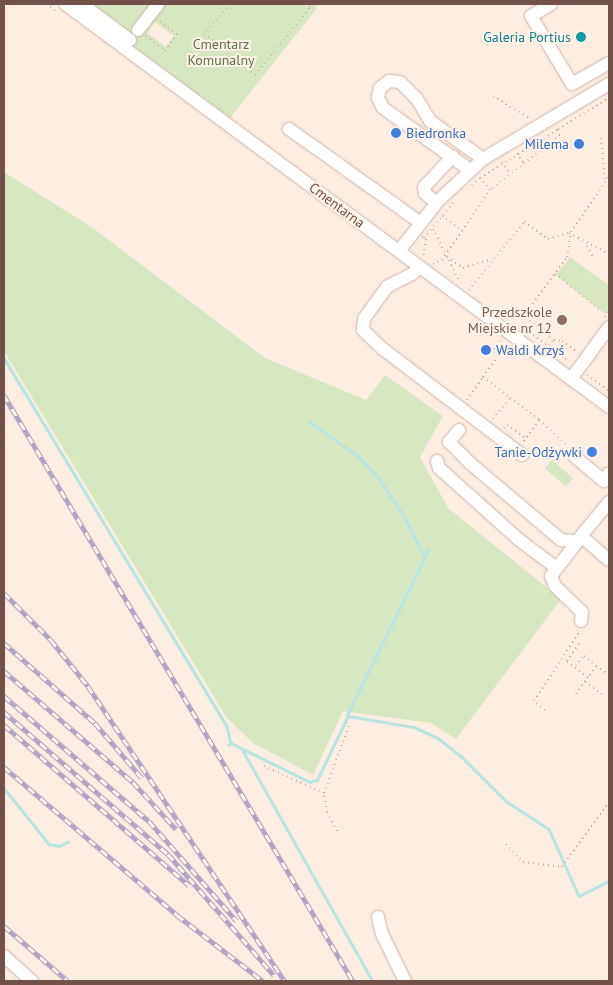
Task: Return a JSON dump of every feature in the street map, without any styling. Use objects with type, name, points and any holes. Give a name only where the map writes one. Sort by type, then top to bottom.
[{"type":"street","name":"Cmentarna","points":[[65,4],[399,252],[424,266],[575,374],[608,404]]},
{"type":"street","points":[[82,4],[134,35],[154,9]]},
{"type":"street","points":[[551,4],[531,16],[572,84],[609,63]]},
{"type":"street","points":[[475,174],[453,156],[383,108],[378,98],[380,88],[389,81],[400,82],[417,99],[430,121],[483,159]]},
{"type":"street","points":[[399,252],[427,225],[436,203],[475,174],[483,159],[609,84]]},
{"type":"street","points":[[289,129],[427,225]]},
{"type":"street","points":[[436,203],[425,193],[424,187],[453,156]]},
{"type":"street","points":[[424,266],[387,287],[364,319],[363,330],[384,349],[522,448]]},
{"type":"street","points":[[575,374],[609,327]]},
{"type":"street","points":[[459,430],[443,451],[438,468],[518,539],[555,567]]},
{"type":"street","points":[[443,451],[560,540],[579,538],[609,560]]},
{"type":"street","points":[[574,456],[604,480],[609,473]]},
{"type":"street","points":[[581,621],[580,609],[553,583],[555,567],[609,502]]},
{"type":"street","points":[[378,917],[382,934],[405,981]]},
{"type":"street","points":[[4,956],[32,981]]},
{"type":"path","points":[[230,4],[204,34],[255,75],[310,7],[306,4]]},
{"type":"path","points":[[134,35],[165,51],[177,34],[154,9]]},
{"type":"path","points":[[493,96],[535,121]]},
{"type":"path","points":[[465,191],[475,174],[502,162],[609,98]]},
{"type":"path","points":[[424,266],[442,260],[490,190],[560,135],[558,129]]},
{"type":"path","points":[[601,138],[606,181]]},
{"type":"path","points":[[536,142],[542,150]]},
{"type":"path","points":[[517,153],[524,163]]},
{"type":"path","points":[[502,162],[511,174]]},
{"type":"path","points":[[475,174],[490,190]]},
{"type":"path","points":[[578,353],[562,341],[554,340],[524,316],[567,257],[571,234],[609,176]]},
{"type":"path","points":[[424,238],[427,225],[442,216],[458,197]]},
{"type":"path","points":[[442,216],[462,231]]},
{"type":"path","points":[[427,225],[466,294],[492,259],[524,222],[548,239],[571,234],[586,244],[609,254]]},
{"type":"path","points":[[586,244],[594,259]]},
{"type":"path","points":[[445,255],[463,268],[492,259]]},
{"type":"path","points":[[556,274],[601,311]]},
{"type":"path","points":[[494,350],[504,336]]},
{"type":"path","points":[[472,406],[466,402],[510,340]]},
{"type":"path","points":[[549,346],[554,340]]},
{"type":"path","points":[[575,374],[609,391]]},
{"type":"path","points":[[483,377],[540,420],[526,439],[522,448]]},
{"type":"path","points":[[491,421],[510,398]]},
{"type":"path","points":[[485,416],[503,430],[507,425],[526,439]]},
{"type":"path","points":[[579,644],[567,661],[588,677]]},
{"type":"path","points":[[576,667],[584,656],[609,676]]},
{"type":"path","points":[[576,694],[596,666]]},
{"type":"path","points":[[585,682],[602,695]]},
{"type":"path","points":[[337,831],[327,812],[324,793],[350,725]]},
{"type":"path","points":[[264,766],[324,793]]},
{"type":"path","points":[[506,844],[523,862],[562,867],[566,865],[573,850],[609,802]]},
{"type":"green space","name":"Cmentarz Komunalny","points":[[76,4],[315,4],[317,8],[230,118]],"holes":[[[155,22],[174,36],[166,47],[147,33]]]},
{"type":"green space","points":[[4,172],[93,228],[265,358],[366,400],[385,375],[443,416],[420,457],[448,508],[561,599],[456,739],[431,723],[343,711],[313,775],[253,743],[227,718],[4,351]]},
{"type":"green space","points":[[570,257],[609,285],[609,308],[605,314],[556,275]]},
{"type":"green space","points":[[552,460],[573,478],[566,487],[545,468]]},
{"type":"waterway","points":[[4,358],[227,726],[231,743]]},
{"type":"waterway","points":[[310,422],[358,456],[376,474],[404,516],[425,557]]},
{"type":"waterway","points":[[347,715],[429,549]]},
{"type":"waterway","points":[[228,745],[231,743],[310,782],[317,780],[348,716],[414,727],[438,738],[461,756],[506,801],[549,829],[579,896],[609,881]]},
{"type":"waterway","points":[[242,749],[371,978]]},
{"type":"waterway","points":[[4,788],[49,844],[59,846],[68,842]]},
{"type":"railway","points":[[4,395],[353,981]]},
{"type":"railway","points":[[4,593],[51,640],[88,686],[285,981]]},
{"type":"railway","points":[[4,643],[95,723],[142,778]]},
{"type":"railway","points":[[4,671],[133,782],[176,829]]},
{"type":"railway","points":[[4,696],[149,821],[237,921]]},
{"type":"railway","points":[[4,712],[168,854],[274,975]]},
{"type":"railway","points":[[4,725],[189,885]]},
{"type":"railway","points":[[4,767],[177,915],[263,981]]},
{"type":"railway","points":[[4,926],[68,981]]},
{"type":"place","name":"Galeria Portius","points":[[581,37]]},
{"type":"place","name":"Biedronka","points":[[396,133]]},
{"type":"place","name":"Milema","points":[[579,144]]},
{"type":"place","name":"Przedszkole Miejskie nr 12","points":[[562,320]]},
{"type":"place","name":"Waldi Krzyś","points":[[486,350]]},
{"type":"place","name":"Tanie-Odżywki","points":[[592,452]]}]
